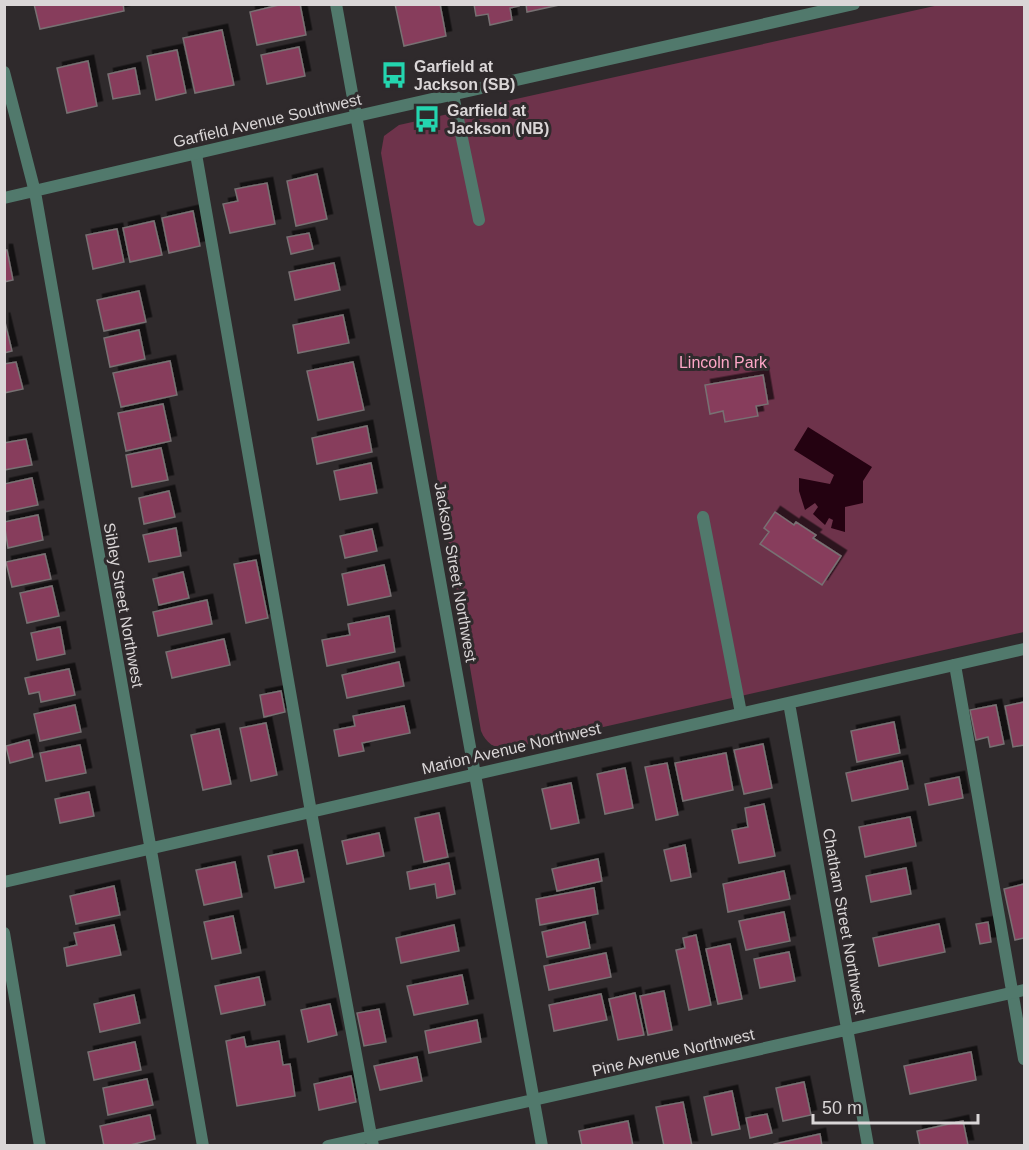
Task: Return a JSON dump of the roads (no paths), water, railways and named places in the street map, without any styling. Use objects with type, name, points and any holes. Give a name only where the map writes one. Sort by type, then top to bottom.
[{"type":"street","name":"Jackson Street Northwest","points":[[336,4],[542,1146]]},
{"type":"street","name":"Garfield Avenue Southwest","points":[[4,198],[854,4]]},
{"type":"street","name":"Sibley Street Northwest","points":[[4,72],[35,192],[203,1146]]},
{"type":"street","points":[[453,95],[479,220]]},
{"type":"street","points":[[196,154],[311,812],[373,1141]]},
{"type":"street","points":[[703,517],[741,713]]},
{"type":"street","name":"Marion Avenue Northwest","points":[[4,882],[1024,649]]},
{"type":"street","points":[[955,665],[1018,992],[1024,1059]]},
{"type":"street","name":"Chatham Street Northwest","points":[[789,703],[868,1146]]},
{"type":"street","points":[[4,933],[40,1146]]},
{"type":"street","name":"Pine Avenue Northwest","points":[[328,1146],[373,1141],[534,1100],[1018,992]]},
{"type":"place","name":"Garfield at Jackson (SB)","points":[[394,75]]},
{"type":"place","name":"Garfield at Jackson (NB)","points":[[427,119]]},
{"type":"park label","name":"Lincoln Park","points":[[723,362]]}]
